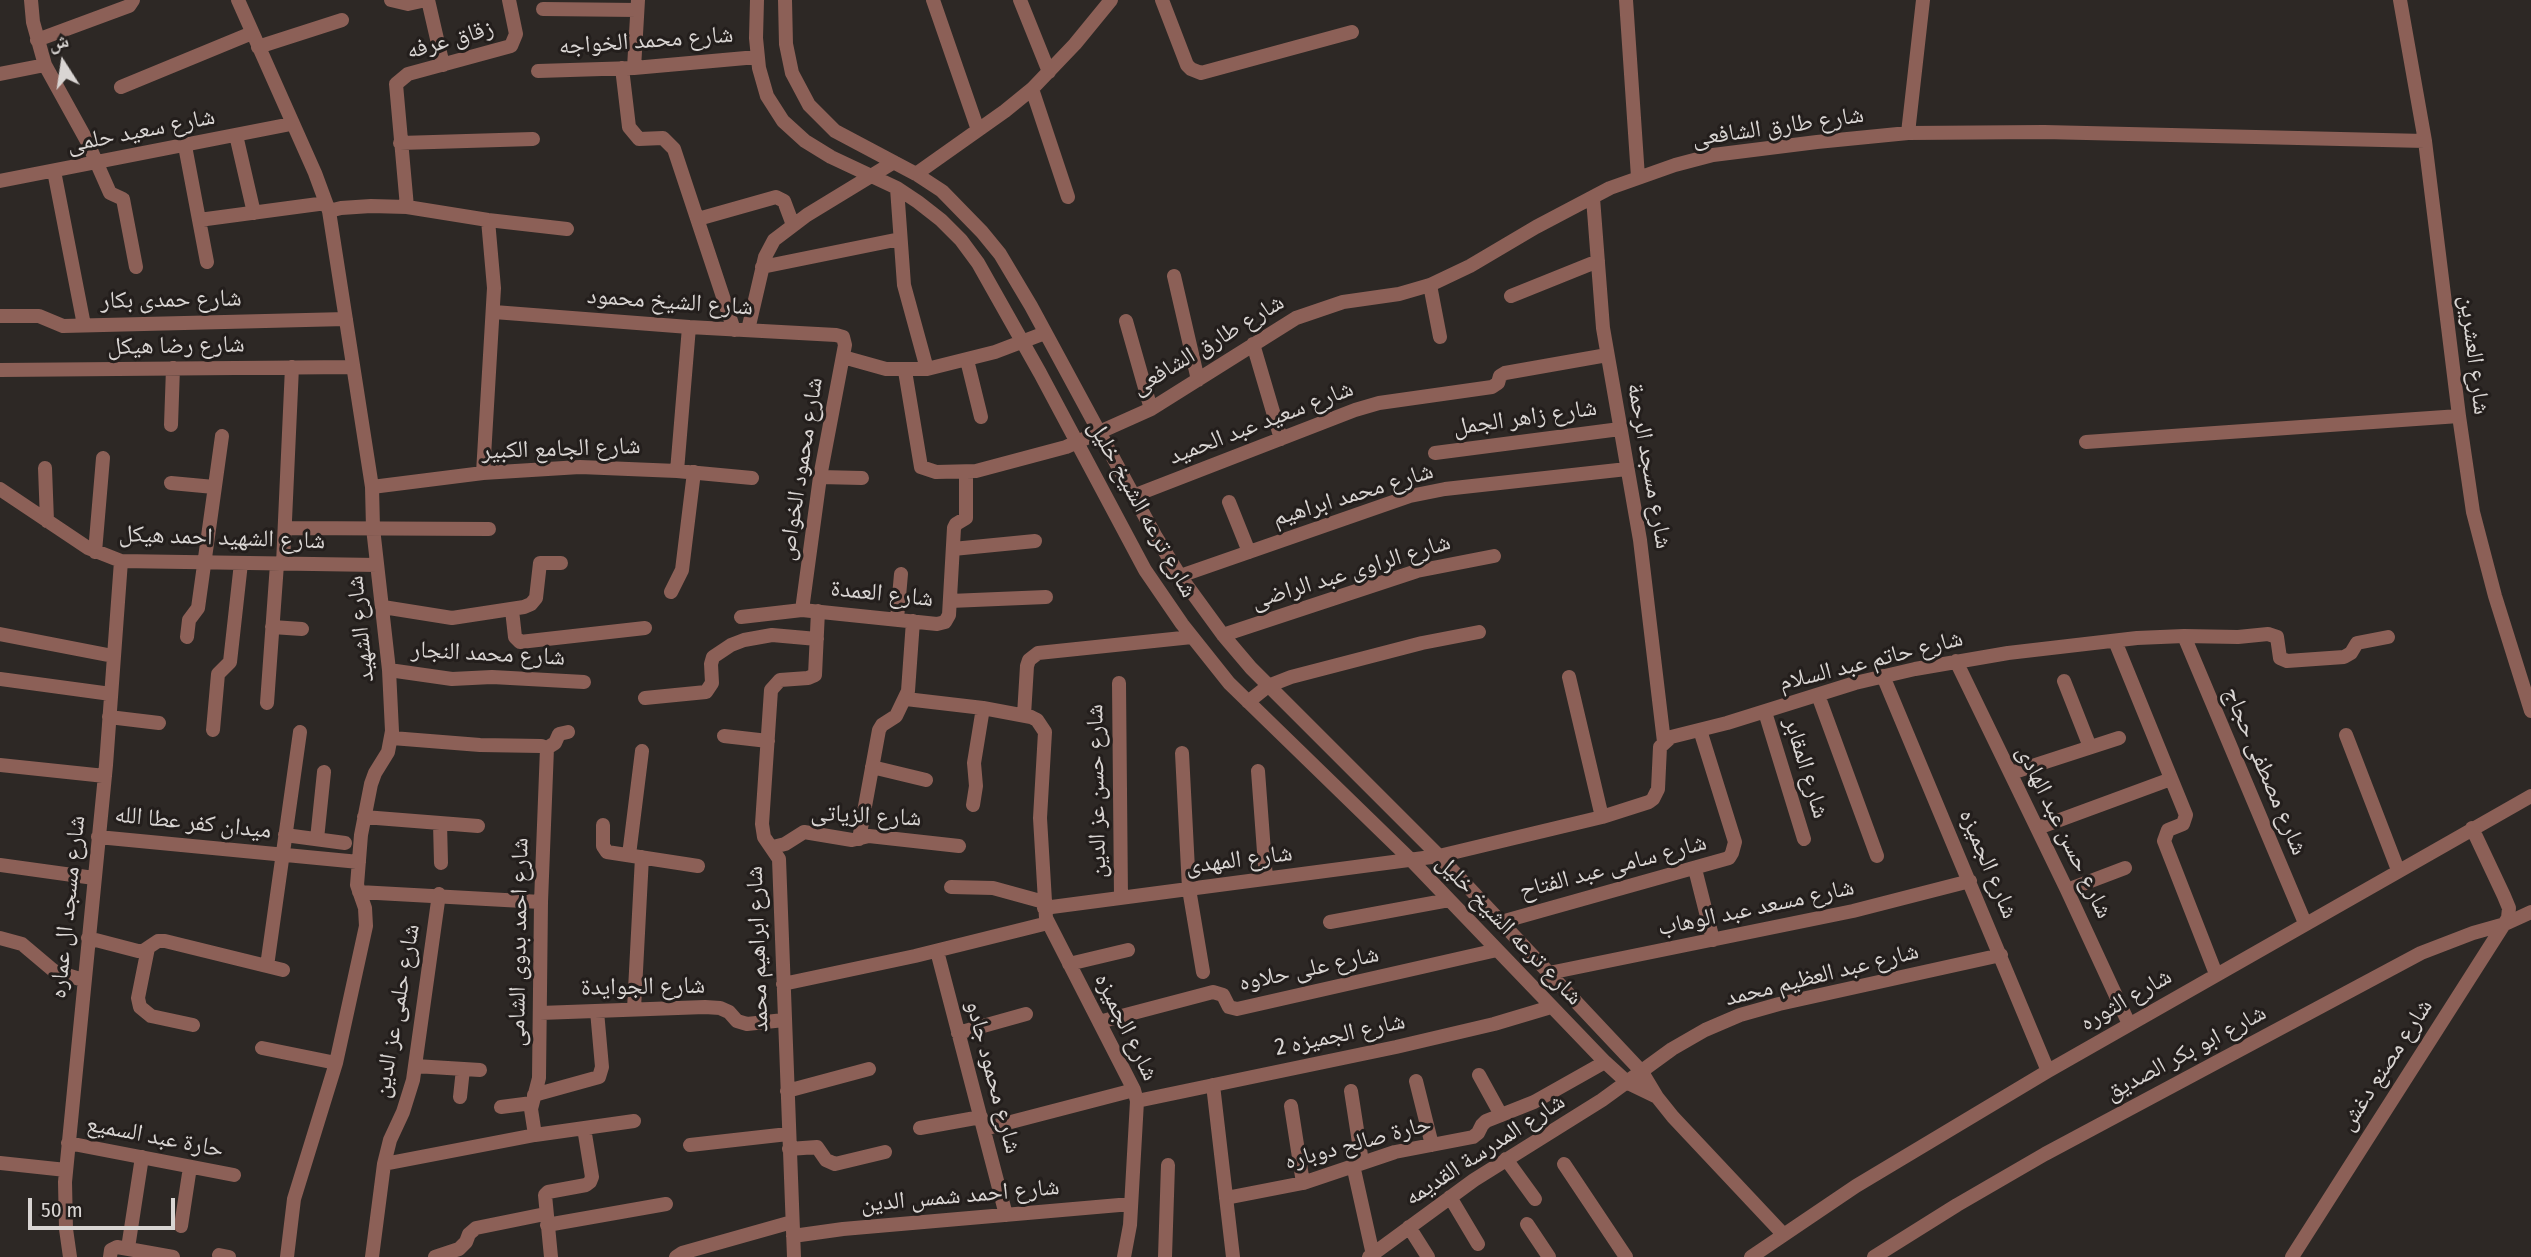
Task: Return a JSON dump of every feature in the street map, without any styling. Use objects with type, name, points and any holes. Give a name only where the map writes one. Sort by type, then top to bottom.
[{"type":"street","points":[[31,0],[37,40],[46,65],[98,163],[110,193],[123,199],[136,267]]},
{"type":"street","points":[[37,40],[129,6],[133,0]]},
{"type":"street","name":"شارع الشهيد","points":[[238,0],[327,207],[372,487],[373,528],[389,670],[392,738],[388,752],[371,784],[364,817],[359,892],[365,908],[366,926],[327,1099],[300,1177],[287,1257]]},
{"type":"street","points":[[391,0],[408,4],[427,0],[443,65]]},
{"type":"street","name":"زقاق عرفه","points":[[407,207],[396,84],[408,74],[511,46],[516,34],[509,0]]},
{"type":"street","name":"شارع ترعه الشيخ خليل","points":[[757,0],[757,57],[766,96],[783,121],[805,141],[831,157],[897,188],[941,220],[961,240],[978,264],[1023,343],[1144,570],[1229,683],[1411,860],[1605,1062],[1628,1083],[1657,1097]]},
{"type":"street","name":"شارع ترعه الشيخ خليل","points":[[785,0],[786,44],[792,73],[809,106],[835,131],[916,174],[942,191],[1000,254],[1133,496],[1180,576],[1223,635],[1268,686],[1439,856],[1642,1072],[1657,1097],[1783,1234]]},
{"type":"street","points":[[933,0],[978,130]]},
{"type":"street","points":[[1020,0],[1049,72]]},
{"type":"street","points":[[916,174],[1032,89],[1049,72],[1098,7],[1111,0]]},
{"type":"street","points":[[1162,0],[1187,65],[1201,74],[1352,32]]},
{"type":"street","points":[[1626,0],[1638,177]]},
{"type":"street","points":[[1908,134],[1923,0]]},
{"type":"street","name":"شارع العشرين","points":[[2400,0],[2425,141],[2473,512],[2507,637],[2531,710]]},
{"type":"street","points":[[543,9],[638,5],[628,68],[628,122],[631,132],[639,139],[663,138],[672,144],[741,330]]},
{"type":"street","points":[[258,47],[342,20]]},
{"type":"street","points":[[121,87],[252,33]]},
{"type":"street","name":"شارع محمد الخواجه","points":[[538,71],[628,68],[757,57]]},
{"type":"street","points":[[0,74],[46,65]]},
{"type":"street","points":[[1032,89],[1068,197]]},
{"type":"street","name":"شارع سعيد حلمى","points":[[0,181],[291,124]]},
{"type":"street","name":"شارع طارق الشافعى","points":[[1077,442],[1151,409],[1296,318],[1343,302],[1399,294],[1430,285],[1470,266],[1535,226],[1638,177],[1713,155],[1908,134],[2044,132],[2425,141]]},
{"type":"street","points":[[236,135],[254,213]]},
{"type":"street","points":[[400,143],[533,139]]},
{"type":"street","points":[[185,145],[207,262]]},
{"type":"street","points":[[741,330],[774,240],[793,225],[894,162]]},
{"type":"street","points":[[54,171],[84,325]]},
{"type":"street","points":[[897,188],[904,285],[927,369]]},
{"type":"street","points":[[698,219],[776,197],[784,201],[793,225]]},
{"type":"street","name":"شارع مسجد الرحمة","points":[[1593,198],[1607,355],[1640,540],[1664,742]]},
{"type":"street","points":[[199,220],[327,207],[371,206],[407,207],[567,229]]},
{"type":"street","points":[[483,473],[494,312],[494,276],[488,220]]},
{"type":"street","points":[[762,267],[900,239]]},
{"type":"street","points":[[1511,296],[1598,261]]},
{"type":"street","points":[[1174,276],[1198,380]]},
{"type":"street","points":[[1430,285],[1440,337]]},
{"type":"street","name":"شارع الشيخ محمود","points":[[494,312],[843,337]]},
{"type":"street","name":"شارع حمدى بكار","points":[[0,316],[33,315],[55,324],[84,325],[346,319]]},
{"type":"street","points":[[1126,321],[1151,409]]},
{"type":"street","points":[[677,471],[689,327]]},
{"type":"street","points":[[843,357],[886,369],[927,369],[1023,343],[1045,333]]},
{"type":"street","name":"شارع محمود الخواص","points":[[802,610],[820,477],[845,345],[843,337]]},
{"type":"street","points":[[1253,344],[1281,439]]},
{"type":"street","name":"شارع سعيد عبد الحميد","points":[[1133,496],[1331,418],[1379,403],[1492,387],[1505,373],[1607,355]]},
{"type":"street","points":[[967,360],[981,417]]},
{"type":"street","points":[[267,703],[272,627],[285,528],[292,367]]},
{"type":"street","name":"شارع رضا هيكل","points":[[0,370],[353,367]]},
{"type":"street","points":[[171,425],[173,368]]},
{"type":"street","points":[[905,371],[921,467],[931,472],[966,472],[1051,452],[1077,442]]},
{"type":"street","points":[[2086,442],[2459,416]]},
{"type":"street","name":"شارع زاهر الجمل","points":[[1436,453],[1620,429]]},
{"type":"street","points":[[187,638],[189,620],[198,608],[222,436]]},
{"type":"street","points":[[96,552],[103,458]]},
{"type":"street","name":"شارع الجامع الكبير","points":[[372,487],[483,473],[580,467],[694,472],[752,478]]},
{"type":"street","points":[[45,468],[47,521]]},
{"type":"street","name":"شارع محمد ابراهيم","points":[[1180,576],[1410,496],[1445,489],[1627,469]]},
{"type":"street","points":[[671,592],[682,570],[694,472]]},
{"type":"street","name":"شارع العمدة","points":[[741,617],[802,610],[940,624],[945,622],[950,601],[955,526],[966,518],[966,472]]},
{"type":"street","points":[[820,477],[862,478]]},
{"type":"street","points":[[171,483],[214,487]]},
{"type":"street","name":"شارع الشهيد احمد هيكل","points":[[0,489],[96,552],[121,561],[377,565]]},
{"type":"street","points":[[1229,502],[1249,552]]},
{"type":"street","points":[[285,528],[489,529]]},
{"type":"street","points":[[953,549],[1035,541]]},
{"type":"street","name":"شارع الراوى عبد الراضى","points":[[1223,635],[1417,571],[1493,556]]},
{"type":"street","name":"شارع مسجد ال عماره","points":[[70,1257],[65,1204],[66,1170],[105,776],[121,561]]},
{"type":"street","points":[[213,730],[218,674],[230,662],[241,563]]},
{"type":"street","points":[[383,607],[452,618],[512,610],[528,606],[534,601],[540,563],[561,563]]},
{"type":"street","points":[[897,619],[901,574]]},
{"type":"street","points":[[950,601],[1046,597]]},
{"type":"street","points":[[512,610],[515,637],[520,642],[645,628]]},
{"type":"street","points":[[645,698],[706,692],[712,683],[713,657],[744,640],[772,635],[817,639],[818,611]]},
{"type":"street","points":[[859,839],[880,727],[896,716],[906,699],[913,621]]},
{"type":"street","points":[[272,627],[302,629]]},
{"type":"street","points":[[1248,702],[1268,686],[1323,667],[1479,632]]},
{"type":"street","points":[[0,634],[113,656]]},
{"type":"street","name":"شارع حاتم عبد السلام","points":[[1664,742],[1671,737],[1883,676],[1956,661],[2115,641],[2184,636],[2276,635],[2280,658],[2287,662],[2344,657],[2351,653],[2357,643],[2388,637]]},
{"type":"street","name":"شارع مصطفى حجاج","points":[[2184,636],[2305,923]]},
{"type":"street","points":[[906,699],[1024,715],[1027,666],[1029,660],[1038,653],[1192,637]]},
{"type":"street","name":"شارع ابراهيم محمد","points":[[794,1257],[779,859],[764,836],[762,824],[773,686],[780,680],[813,677],[817,669],[817,639]]},
{"type":"street","points":[[2115,641],[2186,818],[2183,824],[2168,831],[2164,841],[2216,974]]},
{"type":"street","name":"شارع حسن عبد الهادى","points":[[1956,661],[2038,828],[2129,1024]]},
{"type":"street","name":"شارع محمد النجار","points":[[389,670],[452,679],[492,677],[584,682]]},
{"type":"street","name":"شارع الجميزه","points":[[1883,676],[2048,1071]]},
{"type":"street","points":[[1569,677],[1602,817]]},
{"type":"street","points":[[0,679],[111,694]]},
{"type":"street","points":[[2064,681],[2090,747]]},
{"type":"street","name":"شارع حسن عز الدين","points":[[1119,683],[1121,898]]},
{"type":"street","points":[[1818,695],[1877,856]]},
{"type":"street","points":[[972,805],[976,780],[974,763],[983,708]]},
{"type":"street","name":"شارع المقابر","points":[[1765,712],[1804,839]]},
{"type":"street","name":"شارع الجميزه","points":[[1024,715],[1037,720],[1045,732],[1040,818],[1044,905],[1048,923],[1136,1095],[1131,1204],[1124,1257]]},
{"type":"street","points":[[109,717],[159,723]]},
{"type":"street","name":"شارع سامى عبد الفتاح","points":[[1501,922],[1724,861],[1734,848],[1700,730]]},
{"type":"street","name":"ميدان كفر عطا الله","points":[[267,966],[300,732]]},
{"type":"street","points":[[392,738],[480,746],[547,748],[555,743],[559,734],[568,732]]},
{"type":"street","points":[[2346,735],[2398,870]]},
{"type":"street","points":[[724,736],[768,741]]},
{"type":"street","points":[[2011,773],[2119,738]]},
{"type":"street","points":[[1439,856],[1602,817],[1644,804],[1653,799],[1658,789],[1658,755],[1664,742]]},
{"type":"street","name":"شارع احمد بدوى الشامى","points":[[535,1135],[533,1099],[539,1078],[541,902],[547,748]]},
{"type":"street","points":[[634,1009],[636,856],[642,751]]},
{"type":"street","points":[[1182,753],[1189,889],[1203,972]]},
{"type":"street","points":[[0,765],[105,776]]},
{"type":"street","points":[[872,767],[926,780]]},
{"type":"street","points":[[1258,771],[1266,879]]},
{"type":"street","points":[[317,839],[324,772]]},
{"type":"street","points":[[2038,828],[2171,779]]},
{"type":"street","name":"شارع الثوره","points":[[1754,1256],[1856,1186],[2048,1071],[2531,796]]},
{"type":"street","points":[[364,817],[478,826]]},
{"type":"street","points":[[440,823],[441,863]]},
{"type":"street","points":[[603,825],[605,851],[698,866]]},
{"type":"street","points":[[2472,828],[2509,908],[2505,924]]},
{"type":"street","name":"شارع الزياتى","points":[[773,847],[785,844],[804,832],[852,840],[869,836],[959,846]]},
{"type":"street","points":[[285,835],[345,843]]},
{"type":"street","name":"ميدان كفر عطا الله","points":[[98,836],[359,862]]},
{"type":"street","name":"شارع المهدى","points":[[1044,905],[1121,898],[1439,856]]},
{"type":"street","points":[[0,865],[94,878]]},
{"type":"street","points":[[2067,890],[2125,867]]},
{"type":"street","points":[[1695,869],[1713,940]]},
{"type":"street","name":"شارع مسعد عبد الوهاب","points":[[1549,973],[1853,911],[1970,881]]},
{"type":"street","points":[[951,887],[993,888],[1044,905]]},
{"type":"street","points":[[359,892],[439,894],[541,902]]},
{"type":"street","name":"شارع حلمى عز الدين","points":[[372,1257],[384,1164],[390,1140],[409,1096],[415,1066],[439,894]]},
{"type":"street","points":[[1330,922],[1449,900]]},
{"type":"street","name":"شارع ابو بكر الصديق","points":[[1874,1257],[2045,1154],[2421,953],[2505,924],[2531,912]]},
{"type":"street","points":[[783,984],[937,951],[1048,923]]},
{"type":"street","name":"شارع مصنع دغش","points":[[2292,1257],[2505,924]]},
{"type":"street","points":[[0,938],[22,944],[54,971],[83,980]]},
{"type":"street","points":[[88,938],[132,951],[165,941],[283,970]]},
{"type":"street","points":[[148,948],[138,998],[140,1007],[151,1016],[193,1025]]},
{"type":"street","points":[[1069,964],[1128,950]]},
{"type":"street","name":"شارع على حلاوه","points":[[1099,1022],[1213,992],[1223,995],[1229,1007],[1237,1009],[1497,950]]},
{"type":"street","name":"شارع محمود جادو","points":[[937,951],[1006,1215]]},
{"type":"street","name":"شارع عبد العظيم محمد","points":[[1628,1083],[1672,1049],[1705,1030],[1740,1015],[1838,989],[2001,955]]},
{"type":"street","name":"شارع الجميزه 2","points":[[920,1128],[982,1123],[1136,1095],[1213,1085],[1396,1047],[1494,1024],[1551,1007]]},
{"type":"street","name":"شارع الجوايدة","points":[[540,1013],[712,1008],[729,1012],[737,1021],[747,1024],[784,1020]]},
{"type":"street","points":[[501,1107],[599,1077],[602,1067],[597,1011]]},
{"type":"street","points":[[958,1033],[1026,1014]]},
{"type":"street","points":[[262,1048],[336,1063]]},
{"type":"street","name":"حارة صالح دوباره","points":[[1226,1198],[1303,1183],[1358,1163],[1473,1137],[1484,1122],[1534,1102],[1605,1062]]},
{"type":"street","points":[[415,1066],[480,1070]]},
{"type":"street","points":[[460,1097],[463,1069]]},
{"type":"street","points":[[787,1091],[869,1069]]},
{"type":"street","points":[[1479,1075],[1500,1115]]},
{"type":"street","points":[[1416,1081],[1432,1145]]},
{"type":"street","name":"شارع المدرسة القديمه","points":[[1371,1256],[1506,1159],[1628,1083]]},
{"type":"street","points":[[1213,1085],[1233,1257]]},
{"type":"street","points":[[1351,1091],[1371,1256]]},
{"type":"street","points":[[1291,1106],[1303,1183]]},
{"type":"street","points":[[384,1164],[535,1135],[634,1121]]},
{"type":"street","points":[[551,1257],[544,1200],[548,1192],[586,1185],[592,1177],[584,1128]]},
{"type":"street","points":[[690,1145],[789,1142],[817,1147],[826,1160],[835,1164],[885,1152]]},
{"type":"street","name":"حارة عبد السميع","points":[[68,1143],[234,1175]]},
{"type":"street","points":[[128,1248],[142,1157]]},
{"type":"street","points":[[1506,1159],[1535,1199]]},
{"type":"street","points":[[0,1163],[66,1170]]},
{"type":"street","points":[[1564,1164],[1626,1257]]},
{"type":"street","points":[[1165,1257],[1168,1165]]},
{"type":"street","points":[[181,1226],[190,1167]]},
{"type":"street","points":[[1450,1197],[1478,1244]]},
{"type":"street","points":[[435,1257],[463,1246],[469,1234],[476,1228],[666,1204]]},
{"type":"street","name":"شارع احمد شمس الدين","points":[[676,1257],[679,1254],[793,1229],[843,1229],[1131,1204]]},
{"type":"street","points":[[1527,1224],[1549,1257]]},
{"type":"street","points":[[1409,1227],[1428,1257]]},
{"type":"street","points":[[110,1257],[114,1247],[173,1257]]}]
